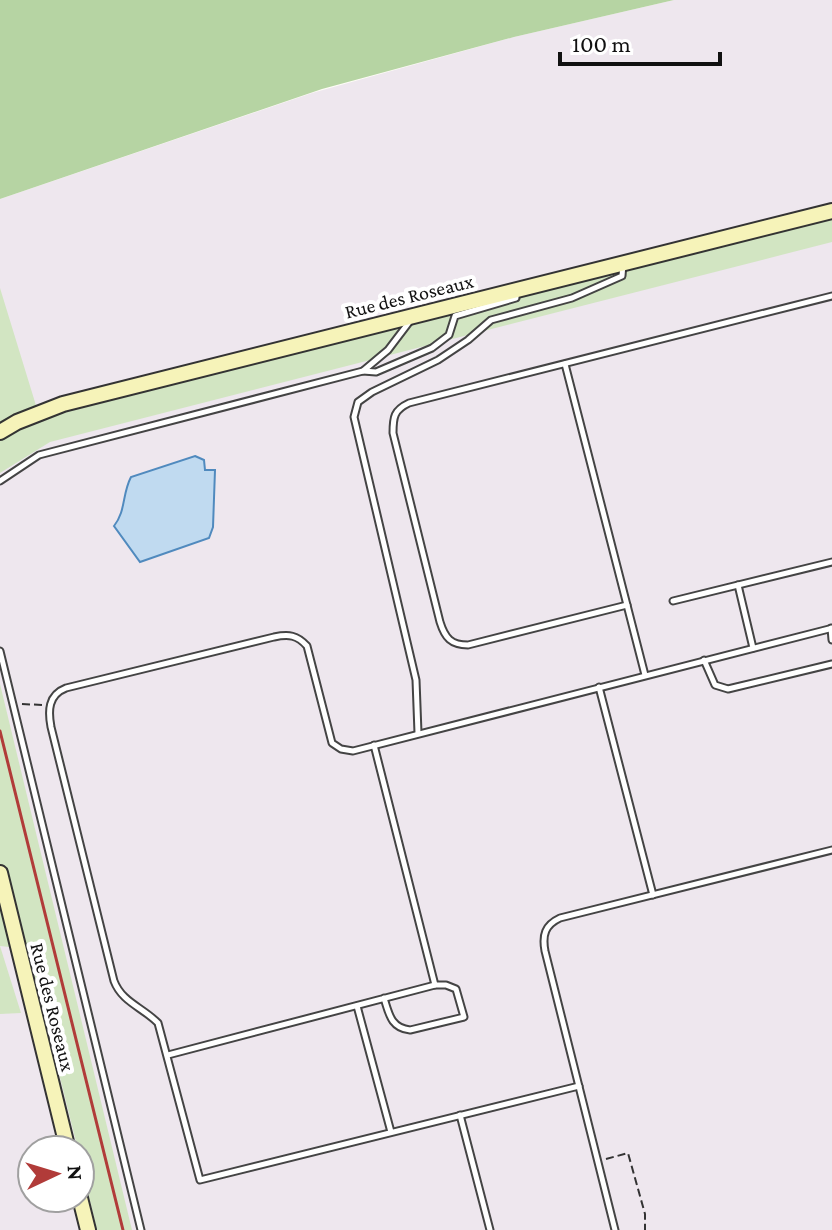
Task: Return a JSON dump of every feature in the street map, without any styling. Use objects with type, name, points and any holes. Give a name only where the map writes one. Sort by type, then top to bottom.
[{"type":"street","name":"Rue des Roseaux","points":[[0,432],[27,417],[63,404],[832,211]]},
{"type":"street","name":"Rue des Roseaux","points":[[0,873],[64,1134]]},
{"type":"lane","points":[[418,733],[416,680],[354,417],[358,402],[438,360],[491,320],[572,298],[622,276],[623,262]]},
{"type":"lane","points":[[0,481],[39,455],[363,371],[376,372],[432,348],[449,335],[455,316],[516,298],[517,289]]},
{"type":"lane","points":[[627,605],[468,645],[449,641],[440,622],[393,433],[393,416],[399,408],[409,403],[832,296]]},
{"type":"lane","points":[[363,371],[388,350],[415,315]]},
{"type":"lane","points":[[565,364],[645,675]]},
{"type":"lane","points":[[673,601],[832,562]]},
{"type":"lane","points":[[738,585],[753,648]]},
{"type":"lane","points":[[579,1086],[200,1180],[158,1023],[125,999],[114,981],[51,727],[49,706],[55,695],[66,688],[292,635],[307,646],[332,743],[347,751],[831,628],[832,640]]},
{"type":"lane","points":[[0,651],[141,1230]]},
{"type":"lane","points":[[704,660],[711,681],[720,688],[832,664]]},
{"type":"lane","points":[[599,687],[653,895]]},
{"type":"lane","points":[[374,745],[435,985]]},
{"type":"lane","points":[[615,1230],[545,951],[544,932],[560,918],[832,850]]},
{"type":"lane","points":[[168,1055],[357,1006],[384,998],[435,985],[456,989],[464,1017],[410,1030],[402,1029],[393,1023],[384,998]]},
{"type":"lane","points":[[357,1006],[391,1132]]},
{"type":"lane","points":[[460,1115],[490,1230]]},
{"type":"path","points":[[13,704],[49,706]]},
{"type":"path","points":[[598,1161],[628,1153],[645,1214],[645,1230]]},
{"type":"shaded area","points":[[674,0],[832,0],[832,1230],[0,1230],[0,199],[312,93],[514,37]]},
{"type":"green space","points":[[0,0],[674,0],[514,37],[322,89],[0,199]]},
{"type":"green space","points":[[832,211],[832,242],[50,442],[0,473],[0,288],[38,412]]},
{"type":"green space","points":[[0,684],[132,1230],[97,1230],[93,1214],[96,1214],[96,1134],[74,1134],[28,949],[0,946]]},
{"type":"green space","points":[[0,946],[21,1013],[0,1014]]},
{"type":"water","points":[[195,456],[204,460],[205,470],[215,470],[213,527],[209,538],[140,562],[114,526],[131,477]]},
{"type":"railway","points":[[0,731],[123,1230]]}]
